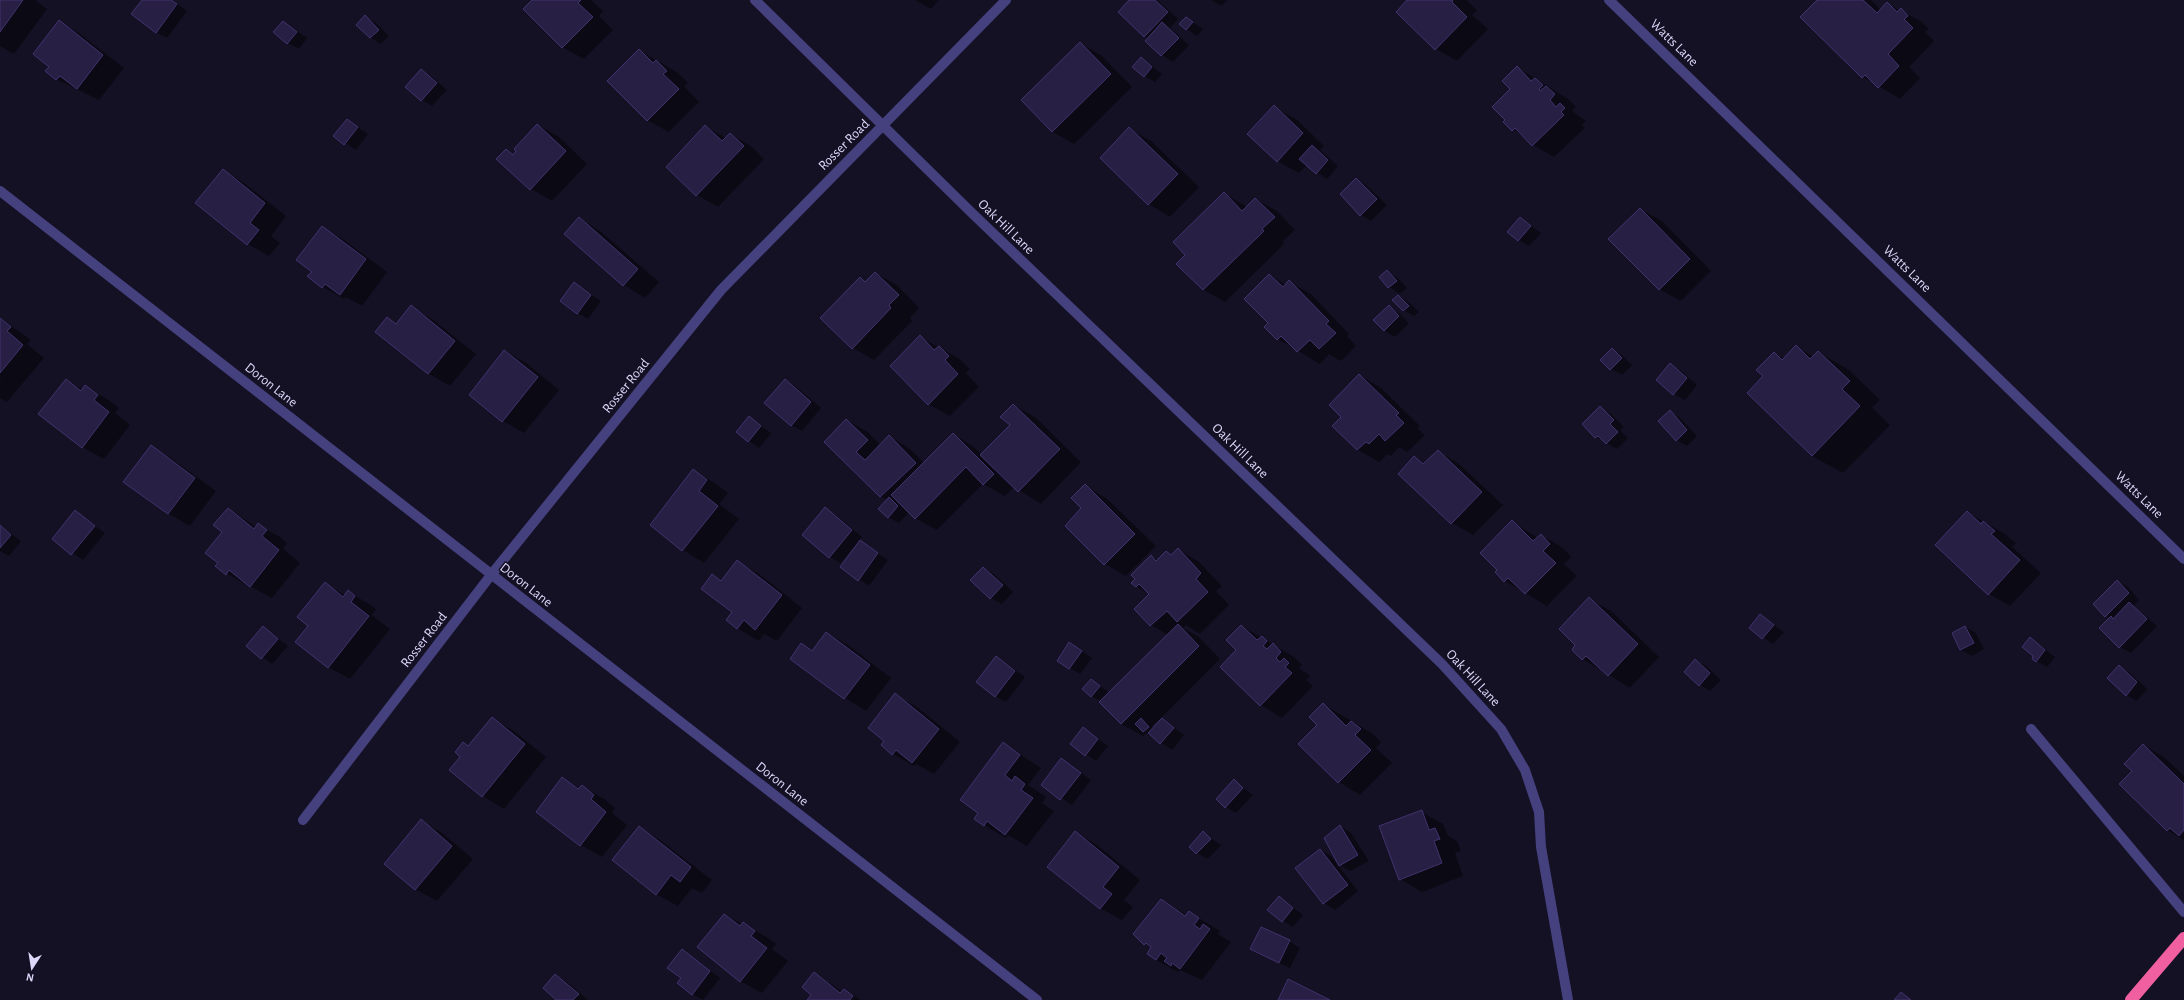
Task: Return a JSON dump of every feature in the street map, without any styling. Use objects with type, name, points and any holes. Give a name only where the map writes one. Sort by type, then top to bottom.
[{"type":"highway","points":[[2131,1000],[2184,938]]},
{"type":"street","name":"Oak Hill Lane","points":[[755,0],[979,221],[1442,664],[1500,729],[1526,770],[1538,812],[1541,847],[1568,1000]]},
{"type":"street","name":"Rosser Road","points":[[303,820],[490,575],[721,290],[1006,0]]},
{"type":"street","name":"Watts Lane","points":[[1609,0],[2183,557]]},
{"type":"street","name":"Doron Lane","points":[[0,190],[490,575],[1037,1000]]},
{"type":"street","points":[[2031,729],[2184,912]]},
{"type":"building","points":[[0,0],[23,0],[0,32]]},
{"type":"building","points":[[142,0],[171,0],[177,4],[156,33],[131,14]]},
{"type":"building","points":[[532,0],[581,0],[578,3],[593,17],[562,48],[523,9]]},
{"type":"building","points":[[1129,0],[1155,0],[1168,12],[1144,37],[1118,12]]},
{"type":"building","points":[[1407,0],[1453,0],[1452,2],[1467,17],[1435,50],[1396,12]]},
{"type":"building","points":[[1817,0],[1863,0],[1877,13],[1887,2],[1897,12],[1901,8],[1908,16],[1904,19],[1913,28],[1888,54],[1899,66],[1878,88],[1865,75],[1862,78],[1800,17]]},
{"type":"building","points":[[365,15],[379,30],[370,38],[356,25]]},
{"type":"building","points":[[1186,17],[1193,22],[1186,30],[1179,24]]},
{"type":"building","points":[[59,20],[103,55],[77,89],[60,76],[56,80],[45,71],[49,67],[33,54]]},
{"type":"building","points":[[283,21],[297,32],[287,44],[273,32]]},
{"type":"building","points":[[1162,22],[1179,38],[1161,56],[1145,41]]},
{"type":"building","points":[[1080,42],[1111,74],[1052,132],[1021,100]]},
{"type":"building","points":[[639,49],[653,63],[656,60],[667,71],[663,74],[679,89],[647,121],[607,81]]},
{"type":"building","points":[[1141,57],[1152,67],[1144,77],[1132,67]]},
{"type":"building","points":[[1517,66],[1531,81],[1535,78],[1543,85],[1539,89],[1540,91],[1546,86],[1555,94],[1550,100],[1556,107],[1560,103],[1565,108],[1561,112],[1564,115],[1532,146],[1515,128],[1512,131],[1503,122],[1505,120],[1492,107],[1510,89],[1502,81]]},
{"type":"building","points":[[421,69],[437,83],[421,101],[405,87]]},
{"type":"building","points":[[1274,105],[1303,133],[1277,162],[1247,134]]},
{"type":"building","points":[[347,119],[358,127],[344,145],[333,136]]},
{"type":"building","points":[[537,124],[566,151],[530,190],[496,159],[506,149],[513,155],[516,151],[514,149]]},
{"type":"building","points":[[705,125],[722,141],[730,133],[744,146],[696,196],[666,167]]},
{"type":"building","points":[[1129,127],[1178,174],[1148,205],[1100,158]]},
{"type":"building","points":[[1312,145],[1328,160],[1316,174],[1299,159]]},
{"type":"building","points":[[223,169],[265,203],[250,223],[259,230],[247,245],[195,203]]},
{"type":"building","points":[[1356,178],[1377,199],[1360,216],[1340,194]]},
{"type":"building","points":[[1224,192],[1242,211],[1255,198],[1275,217],[1262,229],[1264,231],[1203,290],[1176,264],[1185,255],[1173,242]]},
{"type":"building","points":[[1640,208],[1690,259],[1659,290],[1608,239]]},
{"type":"building","points":[[579,217],[638,269],[623,286],[564,234]]},
{"type":"building","points":[[1520,217],[1531,226],[1518,241],[1507,232]]},
{"type":"building","points":[[322,226],[366,259],[340,295],[325,284],[322,288],[307,276],[312,272],[296,260]]},
{"type":"building","points":[[1387,270],[1397,281],[1388,288],[1379,277]]},
{"type":"building","points":[[875,272],[899,295],[889,305],[891,308],[852,349],[820,318],[860,277],[865,282]]},
{"type":"building","points":[[1269,274],[1283,287],[1289,280],[1329,321],[1326,324],[1336,333],[1319,349],[1310,340],[1297,352],[1281,336],[1277,340],[1264,327],[1268,323],[1244,299]]},
{"type":"building","points":[[574,282],[591,295],[577,314],[560,301]]},
{"type":"building","points":[[1398,295],[1409,306],[1403,311],[1392,300]]},
{"type":"building","points":[[411,305],[455,341],[428,374],[375,332],[387,317],[396,324]]},
{"type":"building","points":[[1389,305],[1399,316],[1384,331],[1373,320]]},
{"type":"building","points":[[0,318],[11,327],[7,331],[23,345],[0,373]]},
{"type":"building","points":[[920,335],[934,350],[939,346],[949,356],[945,360],[958,374],[928,405],[890,366]]},
{"type":"building","points":[[1796,345],[1810,359],[1818,351],[1850,381],[1842,389],[1860,406],[1812,456],[1747,393],[1763,376],[1756,370],[1774,352],[1782,360]]},
{"type":"building","points":[[1612,348],[1622,358],[1610,370],[1600,360]]},
{"type":"building","points":[[504,350],[538,377],[502,422],[469,395]]},
{"type":"building","points":[[1670,363],[1687,378],[1673,395],[1656,380]]},
{"type":"building","points":[[1359,374],[1399,413],[1396,415],[1404,423],[1385,441],[1379,434],[1369,444],[1366,442],[1357,450],[1332,426],[1341,417],[1329,405]]},
{"type":"building","points":[[66,379],[81,391],[85,385],[98,395],[94,400],[109,412],[82,448],[38,414]]},
{"type":"building","points":[[785,379],[811,402],[791,426],[764,403]]},
{"type":"building","points":[[1013,404],[1060,449],[1018,492],[980,455],[1010,425],[1000,417]]},
{"type":"building","points":[[1600,406],[1614,420],[1610,424],[1618,432],[1606,444],[1598,436],[1595,438],[1582,424]]},
{"type":"building","points":[[1670,410],[1687,430],[1676,441],[1658,421]]},
{"type":"building","points":[[749,416],[761,426],[748,442],[736,432]]},
{"type":"building","points":[[846,419],[868,440],[856,452],[865,460],[889,435],[916,463],[880,497],[824,442]]},
{"type":"building","points":[[953,433],[994,474],[983,485],[966,467],[915,519],[891,495]]},
{"type":"building","points":[[151,445],[195,478],[168,514],[123,482]]},
{"type":"building","points":[[1438,450],[1482,492],[1451,524],[1398,474],[1414,456],[1423,464]]},
{"type":"building","points":[[693,469],[707,480],[699,491],[718,506],[682,551],[650,525]]},
{"type":"building","points":[[1085,484],[1135,534],[1104,565],[1065,526],[1081,508],[1071,498]]},
{"type":"building","points":[[889,497],[898,506],[888,518],[878,509]]},
{"type":"building","points":[[825,507],[852,530],[829,558],[802,535]]},
{"type":"building","points":[[228,508],[254,529],[258,523],[267,530],[262,536],[279,550],[250,587],[229,570],[226,575],[215,566],[218,563],[205,553],[222,532],[213,525]]},
{"type":"building","points":[[75,510],[95,526],[71,555],[52,539]]},
{"type":"building","points":[[1967,511],[1981,524],[1983,521],[1995,531],[1991,534],[2020,560],[1988,595],[1935,545]]},
{"type":"building","points":[[1512,520],[1533,541],[1541,534],[1550,544],[1543,551],[1556,563],[1525,594],[1508,578],[1504,582],[1495,572],[1497,570],[1480,553]]},
{"type":"building","points":[[0,525],[11,535],[0,548]]},
{"type":"building","points":[[860,540],[878,553],[858,581],[840,567]]},
{"type":"building","points":[[1178,548],[1201,573],[1196,579],[1208,592],[1177,622],[1167,611],[1150,626],[1134,609],[1149,594],[1139,584],[1136,587],[1131,583],[1135,579],[1131,575],[1151,555],[1156,561],[1166,551],[1171,555]]},
{"type":"building","points":[[737,560],[782,595],[755,630],[744,620],[737,629],[726,620],[732,612],[701,589],[712,574],[721,581]]},
{"type":"building","points":[[983,567],[1003,585],[990,599],[970,580]]},
{"type":"building","points":[[2117,580],[2129,593],[2105,617],[2093,604]]},
{"type":"building","points":[[325,582],[343,597],[348,590],[355,596],[351,602],[369,616],[328,668],[295,642],[308,626],[297,617]]},
{"type":"building","points":[[1589,597],[1638,644],[1608,676],[1586,656],[1582,660],[1572,650],[1575,645],[1559,629]]},
{"type":"building","points":[[2129,602],[2147,619],[2119,648],[2099,628],[2111,616],[2113,619]]},
{"type":"building","points":[[1760,614],[1774,625],[1762,639],[1749,628]]},
{"type":"building","points":[[1178,624],[1199,646],[1121,724],[1099,702]]},
{"type":"building","points":[[1241,625],[1257,640],[1262,636],[1267,641],[1263,646],[1267,649],[1273,643],[1281,652],[1276,658],[1280,662],[1284,658],[1289,663],[1285,667],[1292,673],[1260,706],[1220,667],[1236,650],[1226,640]]},
{"type":"building","points":[[263,626],[278,639],[261,659],[246,646]]},
{"type":"building","points":[[1965,626],[1974,643],[1960,650],[1952,633]]},
{"type":"building","points":[[826,632],[870,665],[844,699],[790,659],[801,643],[812,651]]},
{"type":"building","points":[[2030,637],[2045,650],[2036,662],[2032,659],[2033,656],[2022,647]]},
{"type":"building","points":[[1069,642],[1082,651],[1069,669],[1057,661]]},
{"type":"building","points":[[996,656],[1015,671],[995,697],[976,682]]},
{"type":"building","points":[[1695,659],[1710,673],[1699,686],[1684,672]]},
{"type":"building","points":[[2119,665],[2137,682],[2126,696],[2107,678]]},
{"type":"building","points":[[1091,679],[1100,686],[1091,697],[1082,689]]},
{"type":"building","points":[[895,693],[939,729],[912,763],[896,750],[892,755],[881,745],[884,741],[868,728]]},
{"type":"building","points":[[1323,703],[1346,726],[1351,721],[1361,729],[1355,735],[1371,750],[1338,783],[1298,744],[1317,725],[1309,717]]},
{"type":"building","points":[[492,717],[525,744],[482,797],[449,770],[460,757],[455,752],[463,742],[468,746]]},
{"type":"building","points":[[1141,718],[1149,727],[1143,732],[1135,724]]},
{"type":"building","points":[[1162,718],[1174,728],[1160,744],[1148,733]]},
{"type":"building","points":[[1083,727],[1098,739],[1085,756],[1070,744]]},
{"type":"building","points":[[1003,742],[1020,755],[1005,775],[1012,781],[1015,776],[1025,784],[1021,790],[1033,798],[1005,835],[987,821],[984,826],[974,819],[978,813],[960,800]]},
{"type":"building","points":[[2143,744],[2184,784],[2184,830],[2179,836],[2170,828],[2167,831],[2119,784],[2132,771],[2124,764]]},
{"type":"building","points":[[1061,758],[1081,773],[1060,800],[1041,785]]},
{"type":"building","points":[[562,777],[578,789],[582,785],[594,795],[591,799],[606,812],[580,846],[536,812]]},
{"type":"building","points":[[1234,779],[1243,788],[1225,808],[1216,799]]},
{"type":"building","points":[[1422,810],[1429,830],[1435,828],[1440,839],[1434,841],[1442,863],[1399,880],[1379,826]]},
{"type":"building","points":[[421,819],[452,846],[415,890],[384,864]]},
{"type":"building","points":[[1340,825],[1358,855],[1339,866],[1324,838]]},
{"type":"building","points":[[639,826],[691,867],[680,882],[671,875],[656,895],[612,860]]},
{"type":"building","points":[[1075,831],[1119,867],[1103,887],[1112,894],[1100,909],[1047,867]]},
{"type":"building","points":[[1203,831],[1211,839],[1196,854],[1189,847]]},
{"type":"building","points":[[1320,849],[1348,885],[1323,904],[1295,868]]},
{"type":"building","points":[[1279,896],[1293,908],[1282,922],[1267,910]]},
{"type":"building","points":[[1161,899],[1185,916],[1189,911],[1199,918],[1194,925],[1200,929],[1203,924],[1210,929],[1180,969],[1172,963],[1171,966],[1164,961],[1167,958],[1161,953],[1156,960],[1147,954],[1151,947],[1146,943],[1144,945],[1133,934]]},
{"type":"building","points":[[724,914],[740,926],[743,922],[755,931],[751,936],[767,948],[740,982],[697,947]]},
{"type":"building","points":[[1261,927],[1290,940],[1279,963],[1250,949]]},
{"type":"building","points":[[682,949],[710,971],[692,995],[677,983],[681,978],[667,968]]},
{"type":"building","points":[[814,972],[840,993],[844,989],[853,996],[850,1000],[807,1000],[811,995],[802,987]]},
{"type":"building","points":[[555,974],[579,994],[573,1000],[556,1000],[543,988]]},
{"type":"building","points":[[1288,979],[1330,1000],[1278,1000]]},
{"type":"building","points":[[1901,992],[1911,1000],[1894,1000]]}]
